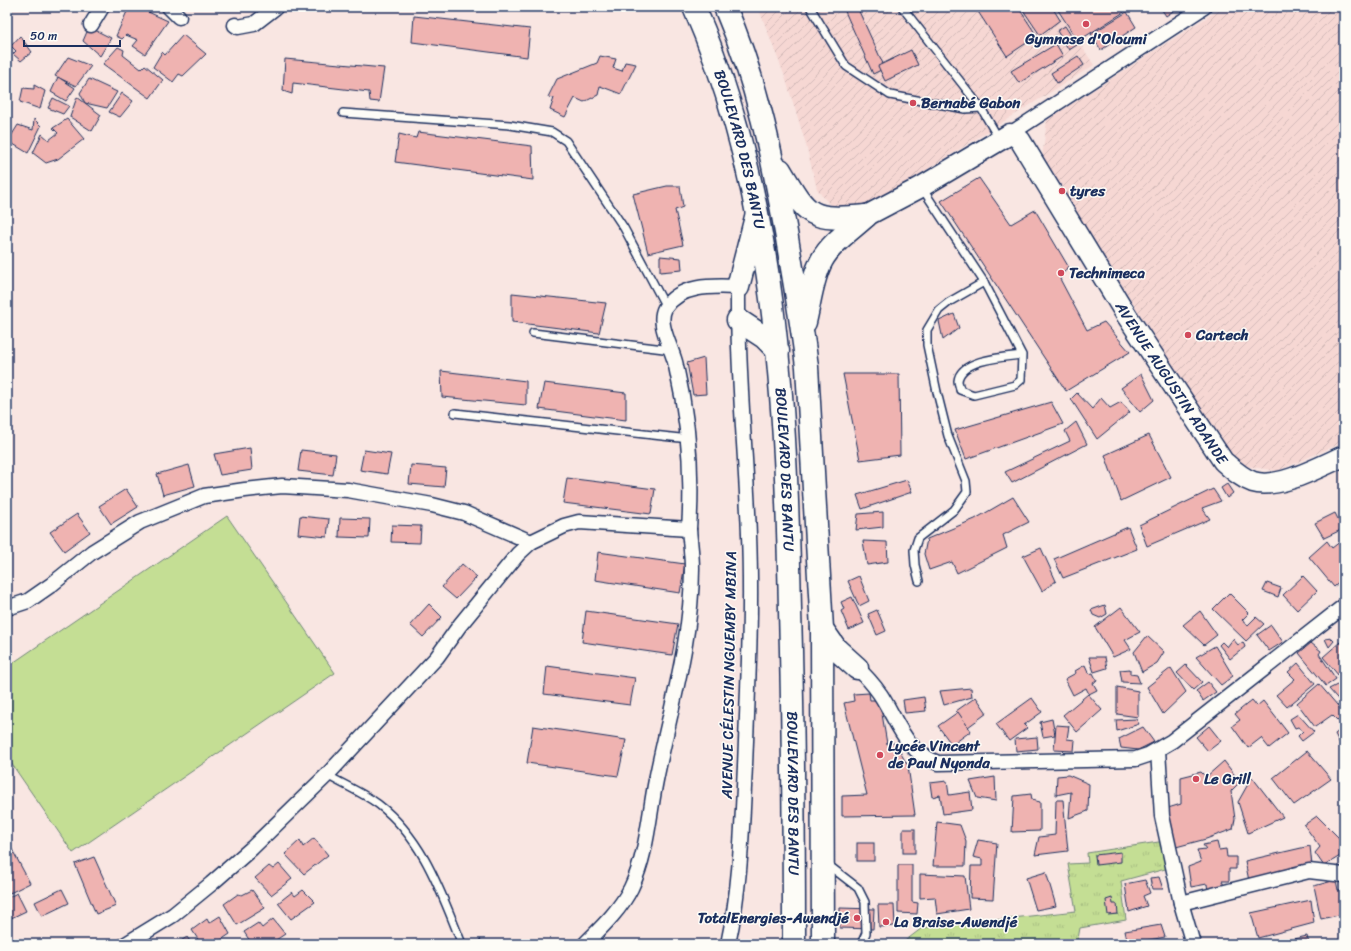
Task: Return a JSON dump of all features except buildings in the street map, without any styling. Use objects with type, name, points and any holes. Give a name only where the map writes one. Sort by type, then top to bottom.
[{"type":"highway","name":"BOULEVARD DES BANTU","points":[[694,7],[723,82],[757,212],[771,286],[778,351],[789,525],[794,781],[794,944]]},
{"type":"highway","name":"BOULEVARD DES BANTU","points":[[725,7],[750,74],[773,160],[803,332],[813,449],[822,629],[821,682],[824,862],[823,944]]},
{"type":"highway","points":[[773,160],[801,204],[814,214],[826,218],[866,216]]},
{"type":"highway","points":[[738,287],[757,212]]},
{"type":"highway","points":[[803,332],[817,274],[823,259],[866,216]]},
{"type":"highway","points":[[738,320],[764,336],[778,351]]},
{"type":"highway","points":[[822,629],[836,649],[857,668]]},
{"type":"highway","points":[[821,682],[826,676],[838,668],[844,666],[857,668]]},
{"type":"street","points":[[91,25],[102,7]]},
{"type":"street","points":[[169,7],[179,17]]},
{"type":"street","points":[[235,25],[238,27],[254,24],[276,7]]},
{"type":"street","points":[[866,216],[921,187],[1005,137],[1204,7]]},
{"type":"street","name":"AVENUE AUGUSTIN ADANDE","points":[[1005,137],[1015,136],[1020,140],[1127,316],[1223,461],[1243,478],[1253,482],[1271,484],[1297,476],[1344,456]]},
{"type":"street","points":[[585,944],[616,912],[630,890],[642,853],[656,778],[678,680],[690,605],[692,568],[689,529],[692,490],[689,439],[682,393],[672,350],[663,326],[662,316],[666,307],[683,292],[713,286],[738,287]]},
{"type":"street","name":"AVENUE CÉLESTIN NGUEMBY MBINA","points":[[728,944],[739,873],[750,646],[749,534],[738,320],[738,287]]},
{"type":"street","points":[[7,608],[28,601],[51,585],[92,552],[140,522],[204,496],[245,490],[282,486],[348,490],[418,502],[464,513],[531,542]]},
{"type":"street","points":[[126,944],[173,915],[211,884],[252,848],[327,775],[436,657],[518,554],[531,542],[564,526],[579,522],[689,529]]},
{"type":"street","points":[[857,668],[880,694],[912,748],[920,755],[938,763],[1136,759],[1158,750],[1344,606]]},
{"type":"street","points":[[1158,750],[1162,816],[1181,903],[1193,944]]},
{"type":"street","points":[[1181,903],[1309,871],[1344,875]]},
{"type":"lane","points":[[810,7],[846,66],[890,95],[965,109],[981,108]]},
{"type":"lane","points":[[902,7],[1005,137]]},
{"type":"lane","points":[[343,113],[510,125],[552,132],[566,141],[620,222],[666,307]]},
{"type":"lane","points":[[921,187],[984,282],[1022,355],[1021,380],[1015,385],[974,396],[960,390],[958,381],[962,372],[980,360],[1022,355]]},
{"type":"lane","points":[[919,581],[915,565],[914,550],[918,538],[954,510],[967,492],[966,481],[948,436],[937,392],[927,345],[927,330],[939,310],[948,302],[984,282]]},
{"type":"lane","points":[[533,333],[672,350]]},
{"type":"lane","points":[[455,413],[689,439]]},
{"type":"lane","points":[[327,775],[378,804],[418,847],[443,895],[461,944]]},
{"type":"lane","points":[[824,862],[858,888],[865,902],[866,933],[861,944]]},
{"type":"shaded area","name":"Bernabé Gabon","points":[[758,7],[1056,7],[1094,65],[878,200],[861,208],[840,209],[829,204],[817,189],[805,141],[785,77]]},
{"type":"shaded area","points":[[1223,7],[1344,7],[1344,442],[1277,471],[1241,465],[1229,456],[1042,158],[1047,120]]},
{"type":"green space","points":[[227,516],[335,673],[73,853],[7,757],[7,667]]},
{"type":"green space","points":[[1165,841],[1169,868],[1121,881],[1126,920],[1080,928],[1077,944],[901,944],[922,928],[1076,911],[1068,864],[1088,863],[1087,853]]},
{"type":"place","name":"Gymnase d'Oloumi","points":[[1086,24]]},
{"type":"place","name":"Bernabé Gabon","points":[[913,103]]},
{"type":"place","name":"tyres","points":[[1062,191]]},
{"type":"place","name":"Technimeca","points":[[1061,273]]},
{"type":"place","name":"Cartech","points":[[1188,335]]},
{"type":"place","name":"Lycée Vincent de Paul Nyonda","points":[[880,755]]},
{"type":"place","name":"Le Grill","points":[[1196,779]]},
{"type":"place","name":"TotalEnergies-Awendjé","points":[[857,918]]},
{"type":"place","name":"La Braise-Awendjé","points":[[886,922]]}]
